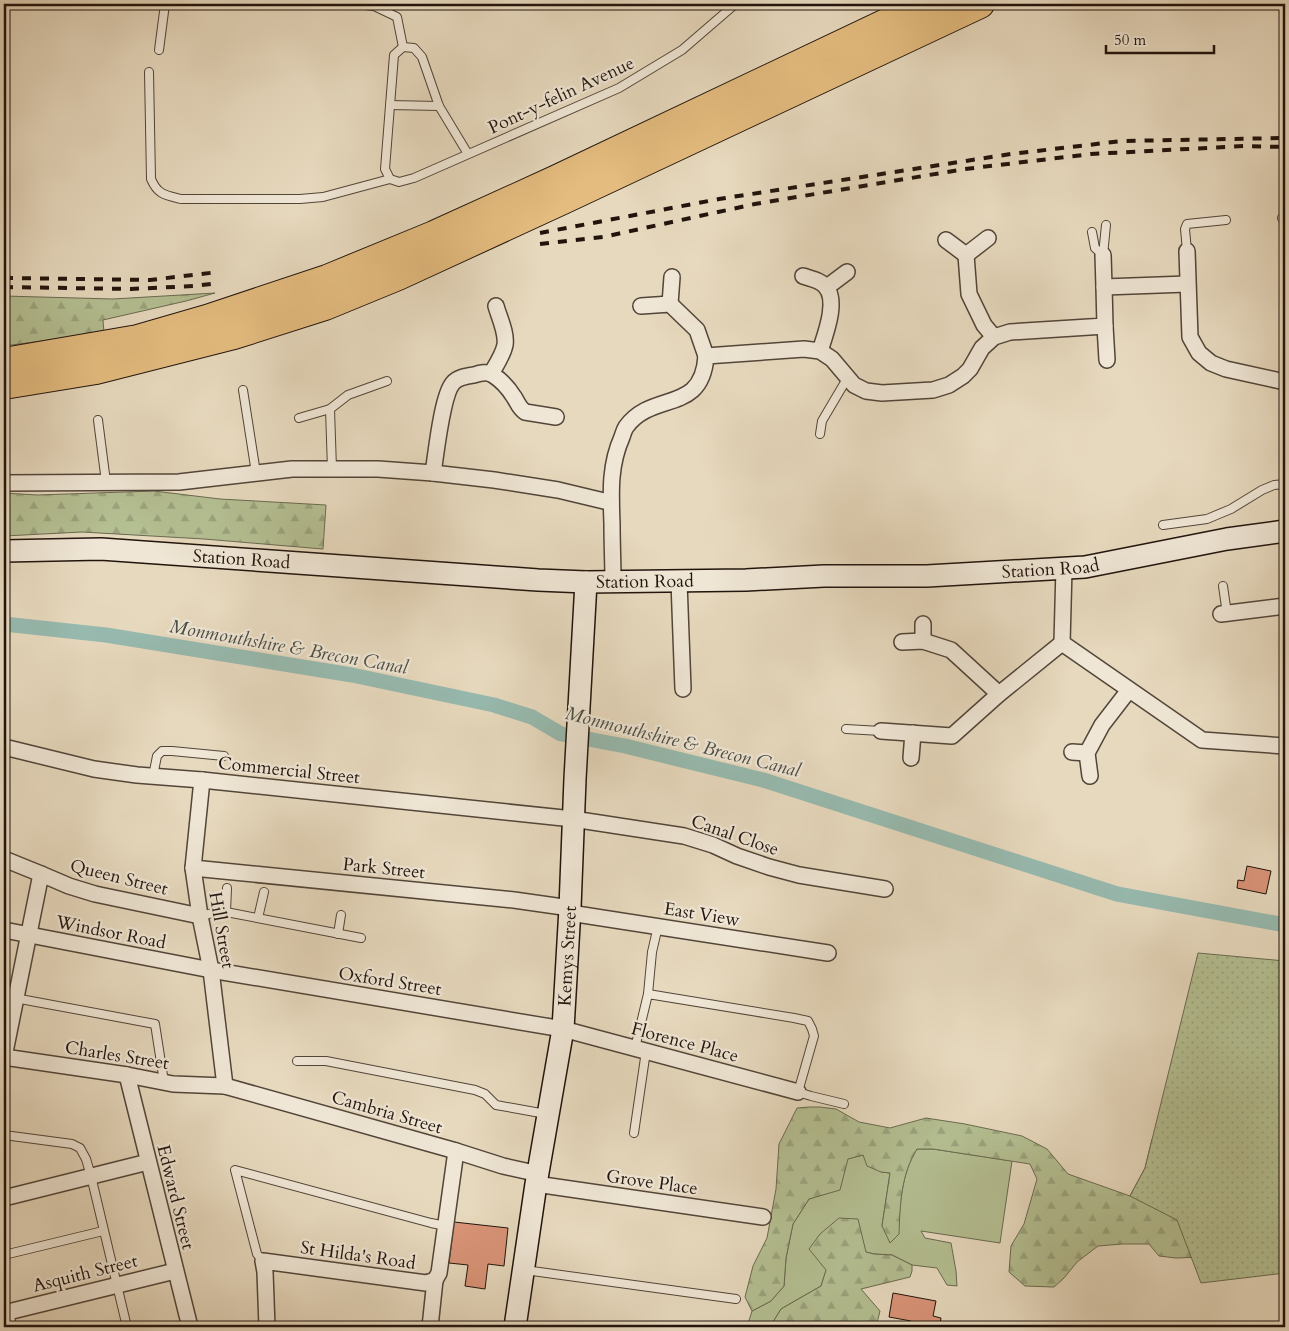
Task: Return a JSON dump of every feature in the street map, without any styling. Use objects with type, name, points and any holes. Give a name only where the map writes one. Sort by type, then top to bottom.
[{"type":"highway","points":[[4,362],[138,338],[207,319],[327,279],[434,235],[555,180],[926,4]]},
{"type":"highway","points":[[4,385],[96,370],[234,335],[325,306],[398,276],[563,200],[980,4]]},
{"type":"street","points":[[966,255],[988,238]]},
{"type":"street","points":[[946,240],[966,255]]},
{"type":"street","points":[[1187,251],[1190,337],[1199,352],[1211,363],[1226,370],[1285,382]]},
{"type":"street","points":[[966,255],[968,294],[984,324],[994,337]]},
{"type":"street","points":[[1102,255],[1107,360]]},
{"type":"street","points":[[827,287],[847,272]]},
{"type":"street","points":[[804,276],[817,280],[827,287],[832,304],[830,318],[820,351]]},
{"type":"street","points":[[670,304],[672,277]]},
{"type":"street","points":[[1104,287],[1188,284]]},
{"type":"street","points":[[613,582],[611,501],[612,468],[617,447],[626,428],[638,415],[651,407],[675,400],[687,394],[697,386],[705,370],[706,356],[697,330],[670,304],[641,306]]},
{"type":"street","points":[[491,374],[505,345],[504,332],[496,306]]},
{"type":"street","points":[[706,356],[804,350],[820,351],[832,359],[854,385],[866,391],[882,393],[933,390],[949,386],[963,376],[970,369],[982,348],[994,337],[1010,332],[1105,326]]},
{"type":"street","points":[[433,473],[445,401],[449,388],[456,380],[485,372],[491,374],[504,384],[525,412],[556,417]]},
{"type":"street","points":[[4,482],[179,482],[292,469],[378,469],[433,473],[558,490],[611,501]]},
{"type":"street","name":"Station Road","points":[[4,551],[101,550],[538,580],[679,582],[824,576],[927,576],[1064,568],[1085,566],[1228,539],[1285,531]]},
{"type":"street","points":[[881,731],[952,736],[1062,643],[1064,568]]},
{"type":"street","name":"Kemys Street","points":[[515,1327],[562,1029],[570,910],[586,582]]},
{"type":"street","points":[[679,582],[683,689]]},
{"type":"street","points":[[1224,614],[1285,606]]},
{"type":"street","points":[[923,624],[923,641]]},
{"type":"street","points":[[902,642],[923,641],[950,650],[1000,694]]},
{"type":"street","points":[[1062,643],[1202,740],[1285,746]]},
{"type":"street","points":[[1090,776],[1080,752],[1129,690]]},
{"type":"street","points":[[911,758],[913,733]]},
{"type":"street","name":"Commercial Street","points":[[4,747],[94,769],[573,819]]},
{"type":"street","name":"Hill Street","points":[[202,780],[193,868],[211,970],[225,1086]]},
{"type":"street","name":"Canal Close","points":[[573,819],[684,836],[769,867],[799,875],[885,889]]},
{"type":"street","name":"Queen Street","points":[[4,859],[69,886],[96,894],[200,916]]},
{"type":"street","name":"Park Street","points":[[193,868],[514,900],[570,910]]},
{"type":"street","points":[[4,1057],[10,997],[29,935],[41,874]]},
{"type":"street","name":"East View","points":[[570,910],[828,953]]},
{"type":"street","name":"Windsor Road","points":[[4,930],[211,970]]},
{"type":"street","name":"Oxford Street","points":[[211,970],[562,1029]]},
{"type":"street","name":"Florence Place","points":[[562,1029],[798,1092]]},
{"type":"street","name":"Charles Street","points":[[4,1057],[127,1075],[173,1084],[225,1086]]},
{"type":"street","name":"Edward Street","points":[[127,1075],[190,1327]]},
{"type":"street","name":"Cambria Street","points":[[225,1086],[456,1151],[538,1179]]},
{"type":"street","name":"St Hilda's Road","points":[[264,1261],[426,1283],[435,1280],[439,1273],[456,1151]]},
{"type":"street","points":[[4,1198],[148,1162]]},
{"type":"street","name":"Grove Place","points":[[538,1179],[763,1217]]},
{"type":"street","points":[[264,1261],[267,1327]]},
{"type":"street","name":"Asquith Street","points":[[6,1312],[175,1270]]},
{"type":"street","points":[[430,1327],[435,1280]]},
{"type":"lane","points":[[159,50],[165,4]]},
{"type":"lane","points":[[356,4],[374,6],[397,17],[403,47]]},
{"type":"lane","name":"Pont-y-felin Avenue","points":[[149,72],[151,180],[155,189],[164,195],[181,199],[300,199],[323,197],[390,179],[399,182],[414,178],[619,88],[682,50],[734,4]]},
{"type":"lane","points":[[390,179],[385,169],[394,55],[403,47],[414,48],[422,57],[439,106],[468,154]]},
{"type":"lane","points":[[390,105],[439,106]]},
{"type":"lane","points":[[1187,251],[1185,229],[1187,224],[1226,220]]},
{"type":"lane","points":[[1102,255],[1106,225]]},
{"type":"lane","points":[[1092,232],[1095,248],[1102,255]]},
{"type":"lane","points":[[820,434],[823,419],[848,377]]},
{"type":"lane","points":[[298,418],[330,409],[348,395],[387,381]]},
{"type":"lane","points":[[242,390],[256,473]]},
{"type":"lane","points":[[330,409],[332,469]]},
{"type":"lane","points":[[98,420],[106,482]]},
{"type":"lane","points":[[1163,525],[1207,519],[1231,509],[1262,490],[1274,485],[1285,484]]},
{"type":"lane","points":[[1223,586],[1224,614]]},
{"type":"lane","points":[[846,729],[881,731]]},
{"type":"lane","points":[[154,776],[157,756],[162,751],[224,756]]},
{"type":"lane","points":[[226,888],[226,912]]},
{"type":"lane","points":[[258,918],[264,892]]},
{"type":"lane","points":[[200,916],[221,911],[361,938]]},
{"type":"lane","points":[[338,934],[341,914]]},
{"type":"lane","points":[[634,1133],[652,952],[658,926]]},
{"type":"lane","points":[[648,994],[808,1021],[814,1036],[798,1092],[844,1104]]},
{"type":"lane","points":[[10,997],[155,1024],[164,1082]]},
{"type":"lane","points":[[297,1061],[326,1061],[475,1090],[485,1094],[496,1105],[548,1115]]},
{"type":"lane","points":[[4,1135],[72,1144],[80,1148],[86,1159],[91,1176],[127,1327]]},
{"type":"lane","points":[[264,1261],[257,1254],[235,1170],[446,1226]]},
{"type":"lane","points":[[4,1255],[104,1231]]},
{"type":"lane","points":[[523,1270],[736,1299]]},
{"type":"lane","points":[[6,1312],[12,1327]]},
{"type":"green space","points":[[215,293],[103,320],[104,333],[4,346],[4,296],[113,299]]},
{"type":"green space","points":[[154,491],[220,499],[326,505],[323,549],[204,539],[82,532],[4,536],[4,493],[37,495]]},
{"type":"green space","points":[[1198,953],[1285,961],[1285,1273],[1201,1283],[1177,1220],[1130,1196],[1145,1168]]},
{"type":"green space","points":[[797,1108],[836,1109],[859,1122],[890,1128],[926,1118],[1022,1136],[1047,1149],[1068,1174],[1130,1196],[1145,1168],[1152,1139],[1203,1257],[1176,1258],[1159,1256],[1149,1244],[1098,1246],[1077,1262],[1054,1287],[1025,1286],[1009,1272],[1011,1246],[1024,1224],[1037,1179],[1030,1164],[933,1149],[917,1149],[905,1179],[901,1201],[899,1234],[890,1243],[882,1226],[890,1173],[881,1172],[867,1166],[863,1155],[848,1159],[840,1190],[809,1199],[793,1224],[786,1258],[784,1286],[771,1301],[752,1311],[745,1297],[753,1266],[767,1238],[776,1189],[779,1144]]},
{"type":"green space","points":[[917,1149],[933,1149],[1012,1161],[1000,1243],[921,1231],[925,1238],[951,1243],[957,1286],[947,1285],[937,1268],[912,1265],[892,1255],[866,1252],[826,1271],[821,1286],[781,1309],[770,1327],[747,1327],[752,1311],[771,1301],[784,1286],[786,1258],[793,1224],[809,1199],[840,1189],[847,1159],[863,1155],[881,1172],[890,1173],[882,1226],[898,1234],[904,1179]]},
{"type":"green space","points":[[839,1218],[858,1219],[866,1252],[892,1255],[912,1265],[910,1277],[861,1289],[880,1311],[876,1327],[770,1327],[781,1309],[821,1286],[826,1270],[809,1249],[820,1234]]},
{"type":"building","points":[[1247,866],[1271,871],[1266,894],[1237,888],[1238,880],[1244,881]]},
{"type":"building","points":[[454,1222],[508,1228],[504,1266],[488,1264],[485,1289],[465,1286],[468,1265],[449,1263]]},
{"type":"building","points":[[893,1293],[936,1301],[933,1316],[941,1318],[940,1324],[953,1326],[909,1327],[911,1321],[889,1317]]},
{"type":"waterway","name":"Monmouthshire & Brecon Canal","points":[[4,624],[106,635],[352,675],[494,705],[532,717],[561,734],[625,746],[763,780],[1117,894],[1285,925]]},
{"type":"railway","points":[[540,233],[719,199],[1011,154],[1122,141],[1285,138]]},
{"type":"railway","points":[[540,244],[603,237],[755,204],[965,169],[1091,154],[1245,146],[1285,147]]},
{"type":"railway","points":[[4,278],[150,280],[218,272]]},
{"type":"railway","points":[[4,287],[131,289],[218,283]]}]
